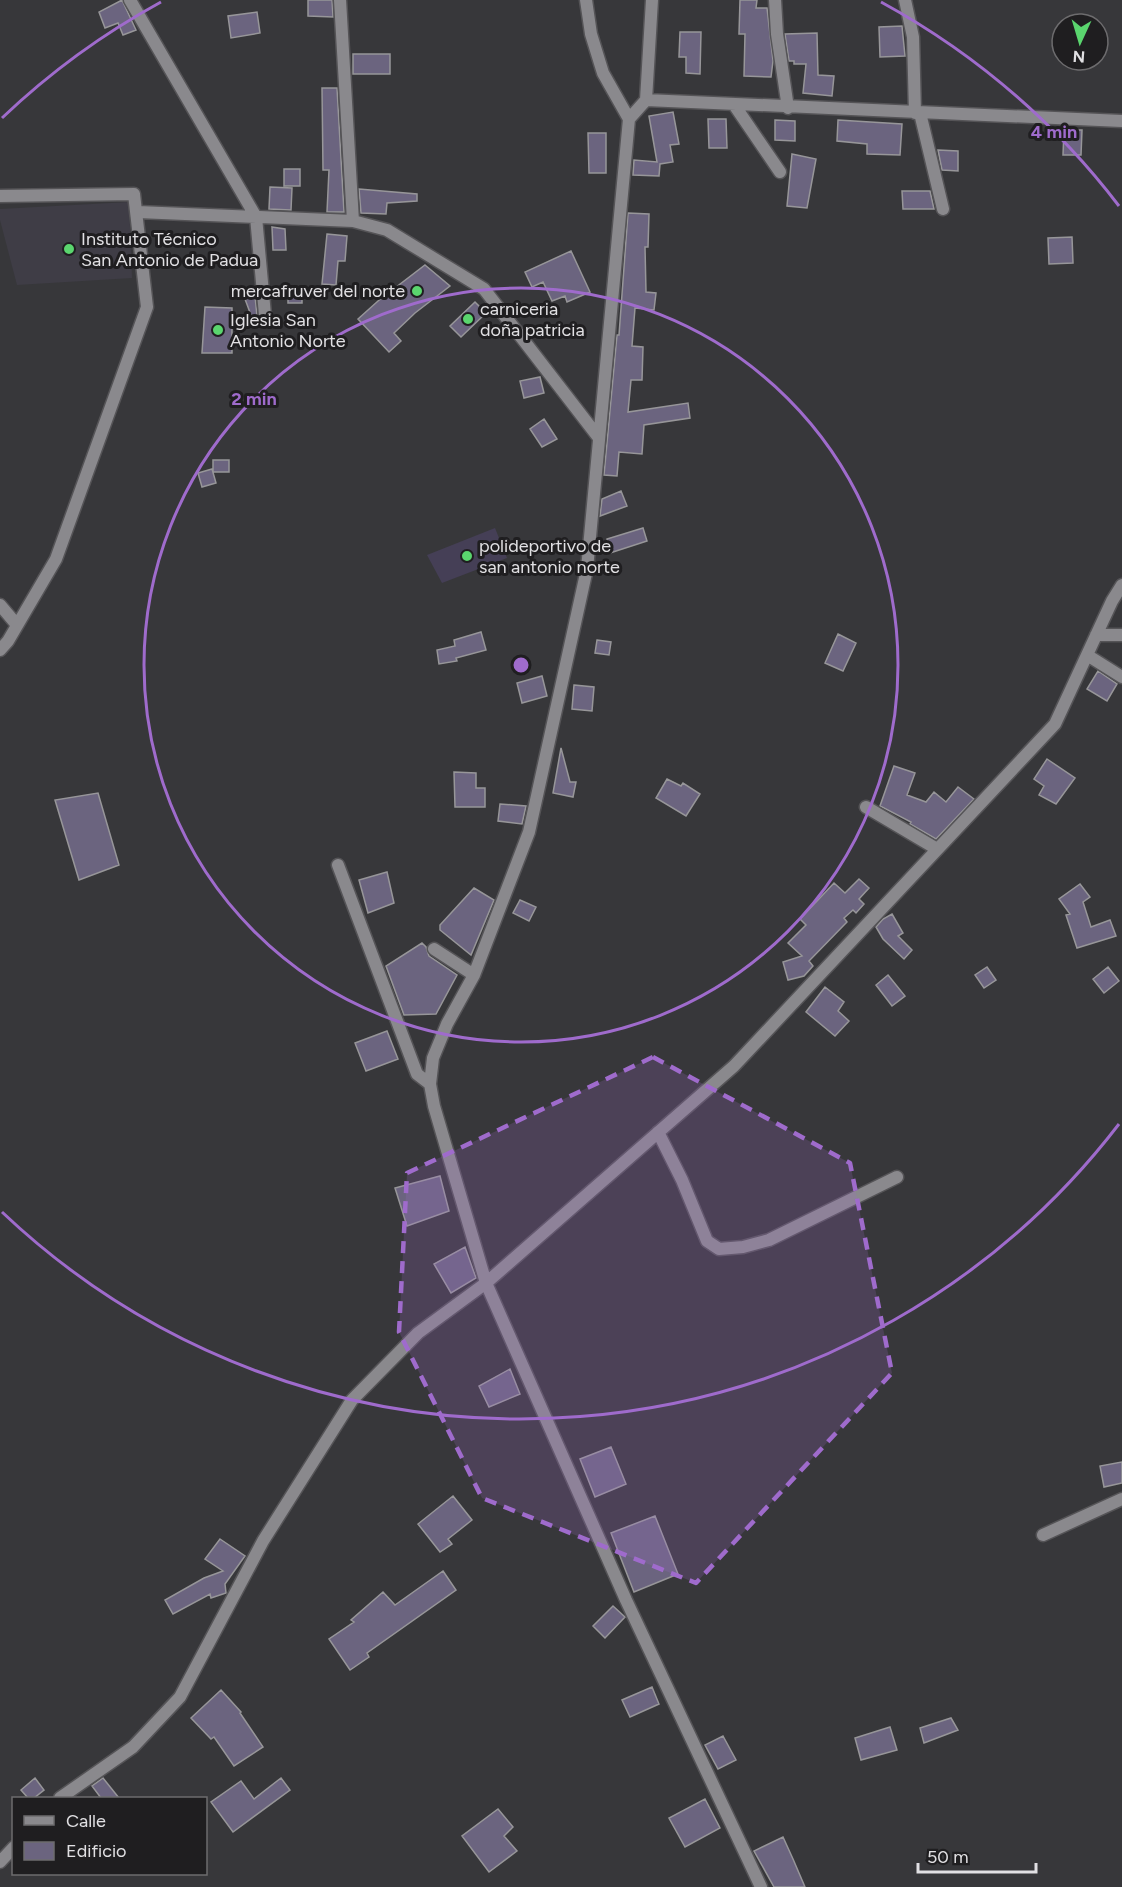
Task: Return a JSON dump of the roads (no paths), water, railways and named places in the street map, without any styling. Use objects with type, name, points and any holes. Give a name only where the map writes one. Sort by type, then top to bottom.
[{"type":"street","points":[[129,0],[256,217],[265,315]]},
{"type":"street","points":[[340,0],[353,221]]},
{"type":"street","points":[[586,0],[591,34],[603,73],[629,119],[586,569],[529,832],[474,975],[447,1024],[433,1058],[430,1084],[434,1106],[486,1283],[626,1600],[761,1887]]},
{"type":"street","points":[[629,119],[646,100],[652,0]]},
{"type":"street","points":[[776,0],[777,34],[788,108]]},
{"type":"street","points":[[905,0],[913,37],[917,113],[943,209]]},
{"type":"street","points":[[646,100],[735,106],[1122,122]]},
{"type":"street","points":[[735,106],[780,172]]},
{"type":"street","points":[[0,196],[134,194],[138,212],[147,307],[56,559],[0,651]]},
{"type":"street","points":[[138,212],[353,221],[387,230],[484,289],[599,438]]},
{"type":"street","points":[[61,1797],[133,1747],[180,1697],[263,1541],[352,1400],[418,1333],[486,1283],[734,1066],[1055,724],[1122,585]]},
{"type":"street","points":[[0,605],[17,625]]},
{"type":"street","points":[[1096,635],[1122,635]]},
{"type":"street","points":[[1087,655],[1122,677]]},
{"type":"street","points":[[866,807],[937,849]]},
{"type":"street","points":[[338,865],[417,1074],[430,1084]]},
{"type":"street","points":[[434,949],[474,975]]},
{"type":"street","points":[[658,1132],[682,1180],[707,1241],[719,1249],[743,1247],[769,1240],[897,1177]]},
{"type":"street","points":[[1042,1535],[1122,1499]]},
{"type":"street","points":[[0,1862],[12,1849]]},
{"type":"place","name":"Instituto Técnico San Antonio de Padua","points":[[69,249]]},
{"type":"place","name":"mercafruver del norte","points":[[417,291]]},
{"type":"place","name":"carniceria doña patricia","points":[[468,319]]},
{"type":"place","name":"Iglesia San Antonio Norte","points":[[218,330]]},
{"type":"place","name":"polideportivo de san antonio norte","points":[[467,556]]}]
